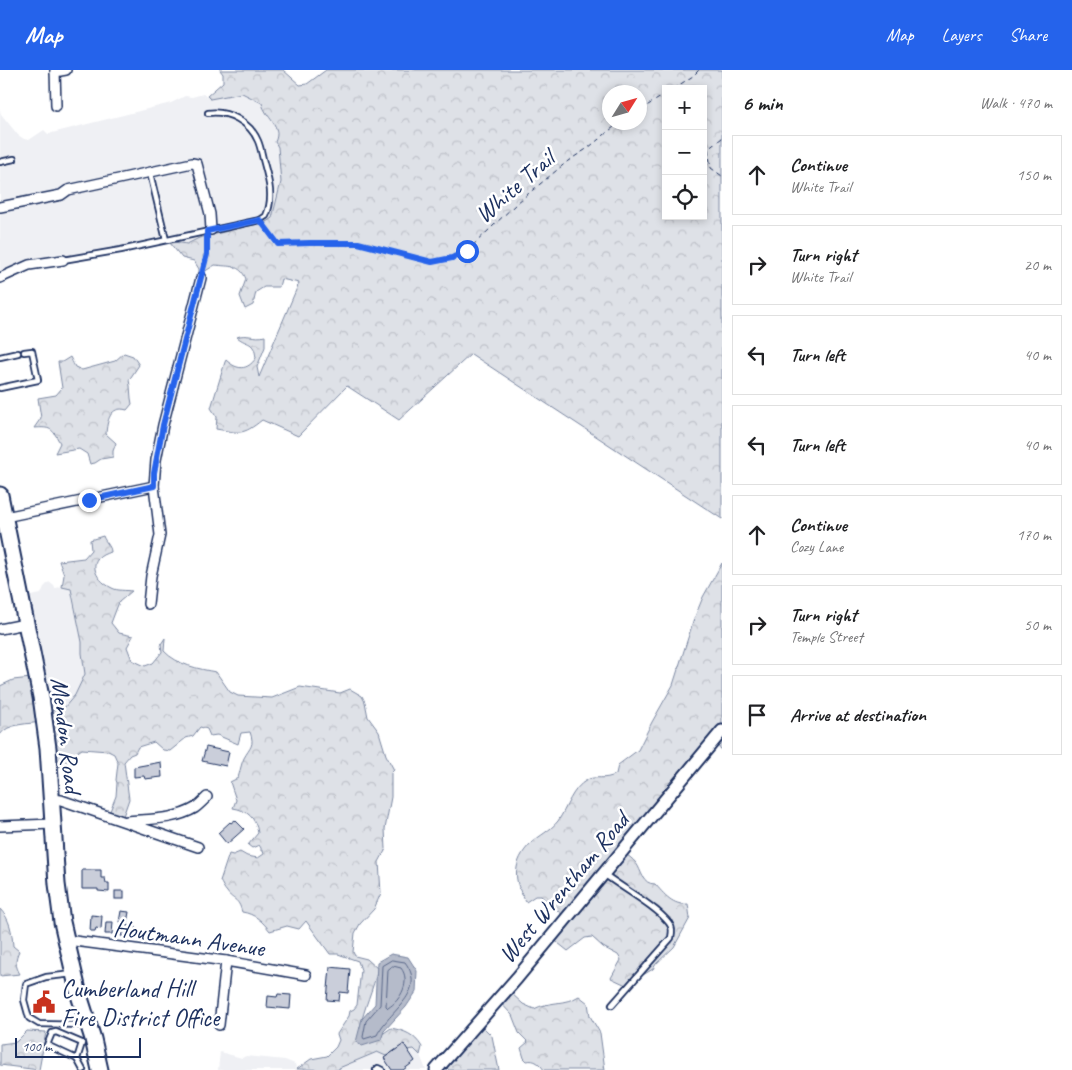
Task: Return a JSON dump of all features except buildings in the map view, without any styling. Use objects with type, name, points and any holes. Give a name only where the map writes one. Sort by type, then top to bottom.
[{"type":"main road","name":"Mendon Road","points":[[0,495],[41,697],[48,748],[57,884],[62,922],[87,1032],[100,1070]]},
{"type":"street","points":[[56,106],[55,71],[66,70]]},
{"type":"street","points":[[0,207],[61,195],[68,190],[192,163],[197,164],[210,214],[209,230]]},
{"type":"street","points":[[0,278],[29,266],[63,260]]},
{"type":"street","points":[[148,604],[151,576],[160,535],[154,473],[163,425],[201,278]]},
{"type":"street","points":[[5,517],[154,486]]},
{"type":"street","points":[[0,629],[26,624]]},
{"type":"street","name":"West Wrentham Road","points":[[436,1070],[517,978],[722,731]]},
{"type":"street","points":[[125,821],[161,818],[181,813],[195,808],[207,797]]},
{"type":"street","points":[[52,798],[198,847]]},
{"type":"street","points":[[0,826],[54,824]]},
{"type":"street","name":"Houtmann Avenue","points":[[67,940],[226,961],[306,975]]},
{"type":"street","points":[[219,1025],[226,961]]},
{"type":"lane","points":[[63,260],[260,220],[266,216],[269,210],[270,184],[258,140],[250,128],[239,120],[218,111],[208,113]]},
{"type":"lane","points":[[0,162],[14,159]]},
{"type":"lane","points":[[150,173],[166,240]]},
{"type":"lane","points":[[0,357],[32,351],[38,380],[0,388]]},
{"type":"lane","points":[[603,874],[653,908],[669,922],[672,929],[671,938],[612,1005]]},
{"type":"lane","points":[[74,974],[46,977],[26,984],[24,1000],[29,1018],[39,1024],[87,1032]]},
{"type":"lane","points":[[77,1059],[82,1043],[56,1032],[52,1033],[47,1045],[68,1052],[77,1059],[83,1070]]},
{"type":"lane","points":[[74,1040],[87,1032]]},
{"type":"lane","points":[[376,1070],[378,1068],[382,1070]]},
{"type":"path","points":[[680,85],[699,70]]},
{"type":"path","points":[[647,106],[662,96]]},
{"type":"path","name":"White Trail","points":[[260,220],[278,244],[358,243],[432,262],[452,258],[467,251],[517,203],[568,161],[610,130]]},
{"type":"path","points":[[722,138],[708,149],[711,168],[722,176]]},
{"type":"path","points":[[201,278],[207,254],[209,230]]},
{"type":"shaded area","points":[[242,93],[262,103],[264,111],[272,119],[277,129],[278,136],[275,142],[278,147],[281,182],[272,218],[266,222],[199,238],[187,244],[174,242],[58,261],[0,278],[0,109],[1,114],[18,135],[29,140],[44,130],[48,134],[171,103],[185,96],[192,97],[203,94],[210,99]]},
{"type":"shaded area","points":[[49,582],[55,588],[70,588],[82,642],[85,674],[75,695],[64,708],[42,713],[20,598],[41,594]]},
{"type":"shaded area","points":[[402,1046],[414,1049],[420,1055],[426,1070],[339,1070],[339,1068],[377,1052]]},
{"type":"shaded area","points":[[220,1052],[242,1058],[246,1056],[285,1060],[295,1064],[297,1070],[218,1070]]},
{"type":"green space","points":[[220,70],[283,70],[300,85],[307,84],[326,70],[722,70],[722,519],[471,354],[399,420],[347,386],[298,436],[262,420],[250,429],[240,432],[216,429],[217,417],[211,408],[226,360],[234,366],[242,368],[249,365],[256,358],[254,348],[237,337],[265,336],[265,347],[257,367],[259,377],[299,283],[281,279],[279,287],[264,287],[256,292],[253,305],[245,309],[240,296],[246,279],[241,271],[234,267],[215,265],[199,275],[199,269],[194,261],[182,258],[170,243],[187,244],[199,238],[266,222],[272,218],[281,182],[278,147],[275,142],[277,131],[262,103],[242,93],[210,99],[207,96],[223,82],[223,74]]},
{"type":"green space","points":[[124,353],[133,356],[139,365],[129,380],[132,404],[127,410],[121,409],[113,412],[107,424],[106,434],[116,443],[113,457],[101,459],[90,464],[87,454],[79,449],[55,453],[60,443],[53,431],[48,428],[34,428],[41,418],[38,398],[56,395],[62,388],[58,362],[62,362],[70,357],[75,367],[82,370],[115,361]]},
{"type":"green space","points":[[103,536],[111,552],[98,559],[95,564],[97,574],[105,584],[112,588],[132,591],[119,602],[111,623],[119,633],[133,636],[127,647],[132,660],[145,666],[153,663],[162,652],[161,644],[165,638],[164,651],[169,656],[188,666],[216,672],[230,692],[238,696],[272,698],[300,687],[340,693],[350,689],[362,696],[368,717],[379,732],[386,755],[394,770],[391,773],[391,797],[385,829],[386,849],[379,862],[381,893],[374,909],[360,924],[355,933],[353,952],[355,956],[367,959],[378,969],[360,1028],[374,1040],[391,1028],[405,1032],[416,1039],[422,1047],[420,1055],[414,1049],[407,1050],[402,1046],[386,1056],[377,1052],[339,1068],[339,1070],[297,1069],[311,1059],[327,1056],[336,1047],[339,1040],[337,1034],[349,1016],[350,1011],[357,1005],[361,970],[358,961],[338,954],[330,954],[306,921],[299,929],[287,926],[270,931],[251,914],[242,912],[237,901],[229,895],[220,881],[229,854],[233,855],[240,852],[247,856],[258,858],[264,854],[259,845],[252,848],[248,845],[258,833],[257,828],[253,819],[247,813],[233,808],[236,800],[230,782],[238,778],[243,760],[251,746],[250,732],[241,733],[238,744],[217,735],[210,736],[207,729],[200,727],[193,736],[186,738],[170,751],[163,750],[154,742],[138,747],[135,753],[130,755],[124,762],[129,799],[121,822],[108,816],[116,796],[118,763],[114,754],[108,751],[82,749],[76,753],[71,765],[49,768],[42,722],[13,726],[3,731],[0,735],[0,686],[13,680],[31,678],[42,713],[64,708],[75,695],[85,674],[82,642],[71,589],[62,587],[64,575],[59,561],[84,558],[91,550],[90,540]]},
{"type":"green space","points":[[722,563],[722,750],[713,742],[623,852],[636,863],[647,882],[655,884],[673,901],[688,904],[690,918],[674,947],[653,969],[626,985],[611,978],[621,960],[618,955],[603,947],[592,937],[585,938],[568,951],[553,939],[565,917],[541,896],[535,896],[526,902],[519,887],[516,872],[520,857],[525,850],[558,821],[577,788],[590,779],[616,774],[618,765],[638,750],[673,685],[694,619],[703,597]]},
{"type":"green space","points":[[0,909],[10,926],[13,946],[19,951],[16,962],[20,974],[0,976]]},
{"type":"green space","points":[[511,993],[523,1004],[534,1009],[568,1001],[579,996],[588,1003],[590,1016],[600,1033],[605,1070],[544,1070],[537,1063],[527,1061],[521,1048],[528,1042],[519,1033],[512,1015],[498,1000]]},
{"type":"green space","points":[[479,1023],[492,1036],[499,1070],[449,1070],[443,1064]]},
{"type":"green space","points":[[27,1031],[46,1032],[39,1070],[0,1065],[0,1044],[16,1042]]},
{"type":"water","points":[[391,954],[408,957],[417,971],[416,992],[406,1007],[384,1031],[381,1040],[362,1046],[356,1042],[362,1019],[375,1004],[377,962]]},
{"type":"place","name":"Cumberland Hill Fire District Office","points":[[44,1002]]},
{"type":"route","points":[[89,500],[154,486],[154,473],[163,425],[207,254],[207,231],[260,220],[278,244],[358,243],[432,262],[452,258],[467,251]]}]
